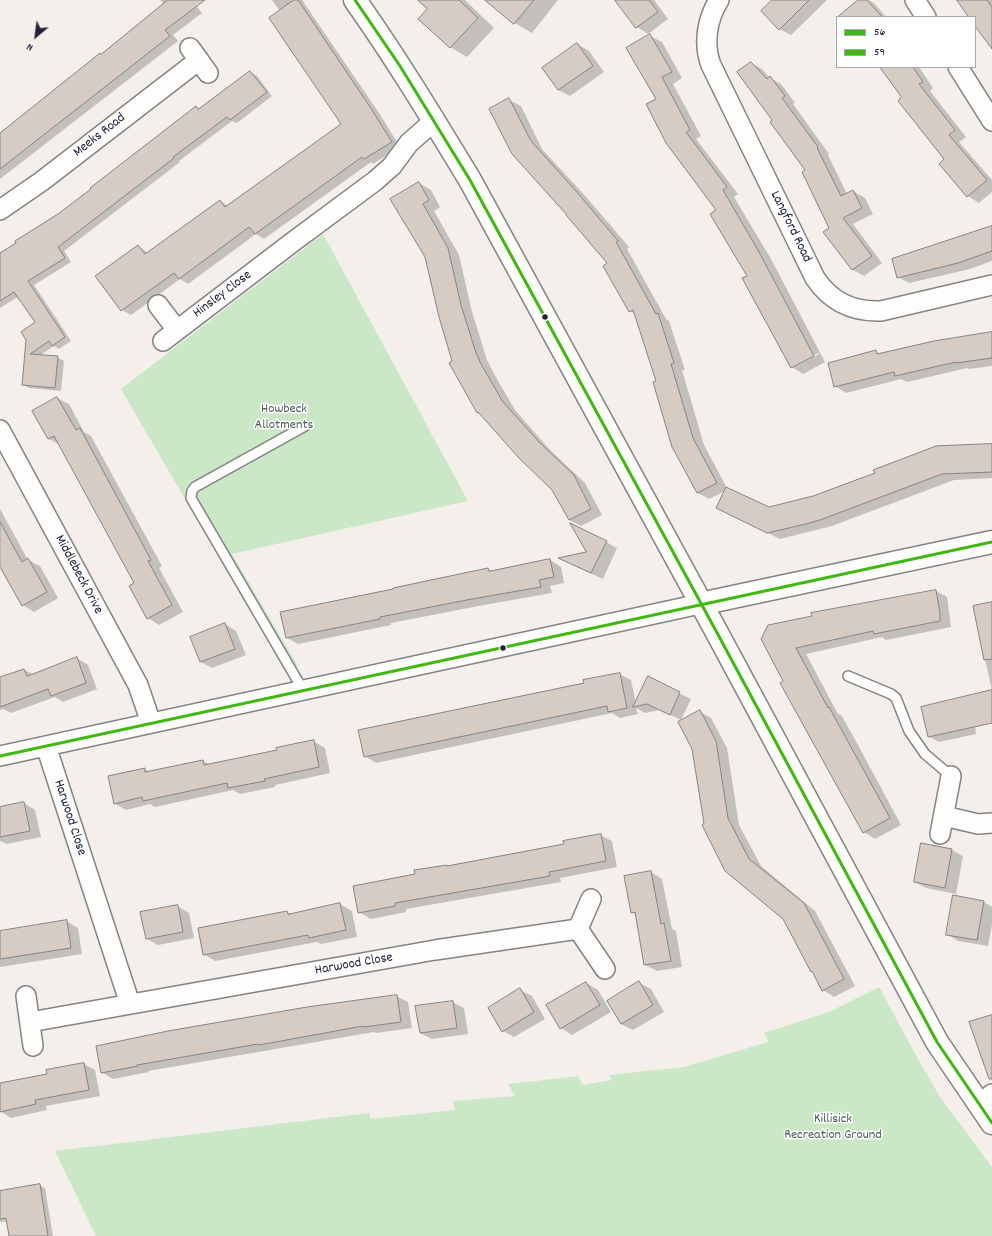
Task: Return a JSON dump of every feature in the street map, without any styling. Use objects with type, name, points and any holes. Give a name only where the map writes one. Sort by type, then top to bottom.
[{"type":"street","points":[[355,0],[434,121],[473,187],[937,1042],[985,1099],[992,1123]]},
{"type":"street","name":"Langford Road","points":[[719,0],[712,13],[708,33],[707,54],[711,65],[815,278],[828,294],[854,308],[866,312],[881,312],[992,285]]},
{"type":"street","points":[[915,0],[925,16]]},
{"type":"street","name":"Meeks Road","points":[[0,210],[42,181],[199,60]]},
{"type":"street","points":[[959,68],[992,121]]},
{"type":"street","name":"Hinsley Close","points":[[158,305],[170,336],[375,181],[392,166],[409,143],[434,121]]},
{"type":"street","name":"Middlebeck Drive","points":[[0,430],[138,685],[151,723]]},
{"type":"street","points":[[0,756],[992,542]]},
{"type":"street","name":"Harwood Close","points":[[46,746],[130,1004]]},
{"type":"street","points":[[951,776],[942,825],[992,823]]},
{"type":"street","points":[[591,899],[578,929],[605,969]]},
{"type":"street","name":"Harwood Close","points":[[30,1022],[435,950],[578,929]]},
{"type":"street","points":[[26,996],[33,1046]]},
{"type":"lane","points":[[303,690],[191,498],[195,487],[305,426]]},
{"type":"lane","points":[[848,676],[891,694],[896,698],[909,731],[924,754],[951,776]]},
{"type":"green space","name":"Howbeck Allotments","points":[[323,234],[468,501],[232,554],[298,666],[284,669],[121,389]]},
{"type":"green space","name":"Killisick Recreation Ground","points":[[879,987],[940,1097],[992,1167],[992,1236],[96,1236],[55,1151],[369,1113],[371,1119],[455,1110],[453,1101],[515,1096],[508,1084],[578,1076],[583,1085],[612,1080],[609,1075],[684,1067],[768,1042],[764,1033],[829,1012]]},
{"type":"building","points":[[168,0],[205,0],[165,30],[170,36],[0,169],[0,133]]},
{"type":"building","points":[[294,0],[298,0],[392,142],[364,159],[362,157],[255,234],[249,227],[179,279],[174,273],[121,311],[95,276],[138,245],[145,254],[220,200],[225,207],[341,124],[269,18]]},
{"type":"building","points":[[418,0],[459,0],[478,18],[450,48],[418,19],[427,9]]},
{"type":"building","points":[[485,0],[534,0],[514,24]]},
{"type":"building","points":[[615,0],[649,0],[658,12],[636,28]]},
{"type":"building","points":[[772,0],[809,0],[779,30],[761,11]]},
{"type":"building","points":[[858,0],[867,0],[881,16],[839,16]]},
{"type":"building","points":[[957,0],[987,0],[992,7],[992,49],[976,27],[976,16],[968,16]]},
{"type":"building","points":[[650,34],[672,72],[662,77],[690,130],[686,132],[727,187],[723,190],[759,252],[814,356],[791,368],[742,278],[747,276],[710,214],[716,210],[666,143],[646,104],[656,99],[626,48]]},
{"type":"building","points":[[577,43],[593,66],[558,90],[542,68]]},
{"type":"building","points":[[751,62],[767,79],[770,76],[785,96],[782,98],[818,147],[817,148],[841,196],[853,190],[862,208],[843,218],[872,256],[852,270],[823,232],[829,228],[802,172],[805,170],[770,122],[772,120],[737,72]]},
{"type":"building","points":[[881,68],[914,68],[923,82],[919,84],[955,130],[949,135],[987,180],[967,197],[939,164],[944,159],[898,101],[901,97]]},
{"type":"building","points":[[250,71],[267,92],[230,120],[227,117],[173,157],[174,158],[58,247],[65,258],[28,281],[65,337],[52,346],[49,341],[30,354],[58,356],[55,388],[22,385],[26,340],[21,332],[35,322],[14,292],[0,301],[0,253],[16,243],[15,241],[58,214],[196,106],[198,109]]},
{"type":"building","points":[[509,98],[531,141],[618,241],[616,242],[656,314],[658,313],[674,363],[671,364],[693,438],[717,483],[697,493],[672,447],[653,382],[656,381],[633,310],[629,312],[603,266],[607,263],[567,215],[512,154],[489,109]]},
{"type":"building","points":[[419,182],[429,200],[423,204],[448,248],[461,305],[476,353],[481,364],[503,402],[539,442],[574,475],[591,509],[569,520],[552,490],[519,458],[478,412],[477,413],[449,363],[452,361],[439,317],[425,257],[390,199]]},
{"type":"building","points":[[992,226],[992,251],[958,263],[897,278],[892,259]]},
{"type":"building","points":[[992,332],[992,358],[956,362],[895,376],[894,372],[834,387],[828,363],[876,350],[877,354],[934,341]]},
{"type":"building","points":[[57,397],[76,430],[80,428],[151,560],[148,561],[172,605],[147,619],[129,586],[134,583],[54,436],[48,439],[32,411]]},
{"type":"building","points":[[992,444],[992,472],[942,474],[806,524],[767,533],[716,508],[726,487],[769,507],[813,496],[875,473],[873,470],[936,446]]},
{"type":"building","points":[[0,522],[22,562],[28,558],[47,592],[22,606],[0,567]]},
{"type":"building","points":[[570,523],[607,541],[591,573],[558,558],[586,552]]},
{"type":"building","points":[[550,559],[554,577],[539,580],[541,587],[380,617],[380,619],[286,638],[280,612],[488,568],[489,571]]},
{"type":"building","points":[[936,590],[940,621],[874,634],[873,631],[796,648],[890,818],[863,833],[780,683],[783,681],[761,639],[768,625],[812,616],[811,613]]},
{"type":"building","points":[[992,602],[992,659],[984,660],[973,606]]},
{"type":"building","points":[[225,623],[235,649],[200,662],[190,637]]},
{"type":"building","points":[[77,657],[86,683],[51,696],[48,689],[0,707],[0,677],[24,669],[27,676]]},
{"type":"building","points":[[620,673],[627,708],[608,712],[607,706],[364,757],[358,730],[584,683],[583,680]]},
{"type":"building","points":[[648,676],[680,692],[670,715],[647,704],[633,707]]},
{"type":"building","points":[[992,690],[992,723],[928,737],[921,707]]},
{"type":"building","points":[[700,710],[716,741],[728,818],[749,859],[804,903],[844,979],[822,991],[783,919],[725,871],[702,825],[704,823],[692,749],[678,722]]},
{"type":"building","points":[[314,740],[319,767],[264,779],[265,781],[228,788],[227,783],[143,801],[142,797],[114,804],[108,776],[145,768],[145,772],[203,760],[204,765],[277,750],[276,748]]},
{"type":"building","points":[[24,802],[30,831],[0,837],[0,807]]},
{"type":"building","points":[[601,834],[606,861],[549,872],[550,876],[395,903],[395,906],[358,913],[353,886],[415,874],[414,870],[447,866],[564,844],[563,841]]},
{"type":"building","points":[[921,843],[952,849],[945,888],[914,882]]},
{"type":"building","points":[[651,871],[661,924],[664,923],[671,961],[644,965],[635,912],[631,913],[624,876]]},
{"type":"building","points":[[953,895],[984,901],[977,940],[946,935]]},
{"type":"building","points":[[340,903],[346,930],[309,938],[308,935],[203,955],[198,928],[287,911],[288,914]]},
{"type":"building","points":[[178,905],[183,932],[146,939],[140,912]]},
{"type":"building","points":[[67,920],[71,948],[0,959],[0,931]]},
{"type":"building","points":[[639,981],[653,1005],[621,1024],[607,1001]]},
{"type":"building","points":[[586,982],[600,1005],[560,1029],[546,1005]]},
{"type":"building","points":[[520,988],[534,1012],[502,1032],[488,1008]]},
{"type":"building","points":[[397,995],[401,1022],[363,1026],[137,1065],[138,1066],[101,1073],[96,1046],[168,1031],[307,1007]]},
{"type":"building","points":[[453,1001],[457,1028],[420,1033],[415,1006]]},
{"type":"building","points":[[992,1015],[992,1079],[989,1079],[969,1022]]},
{"type":"building","points":[[84,1063],[89,1090],[35,1100],[36,1104],[0,1112],[0,1083],[47,1074],[46,1070]]},
{"type":"building","points":[[40,1184],[48,1236],[9,1236],[6,1218],[0,1219],[0,1191]]},
{"type":"transit line","name":"56","points":[[355,0],[400,66],[470,180],[715,629],[937,1042],[992,1123]]},
{"type":"transit line","name":"59","points":[[0,756],[992,542]]}]
